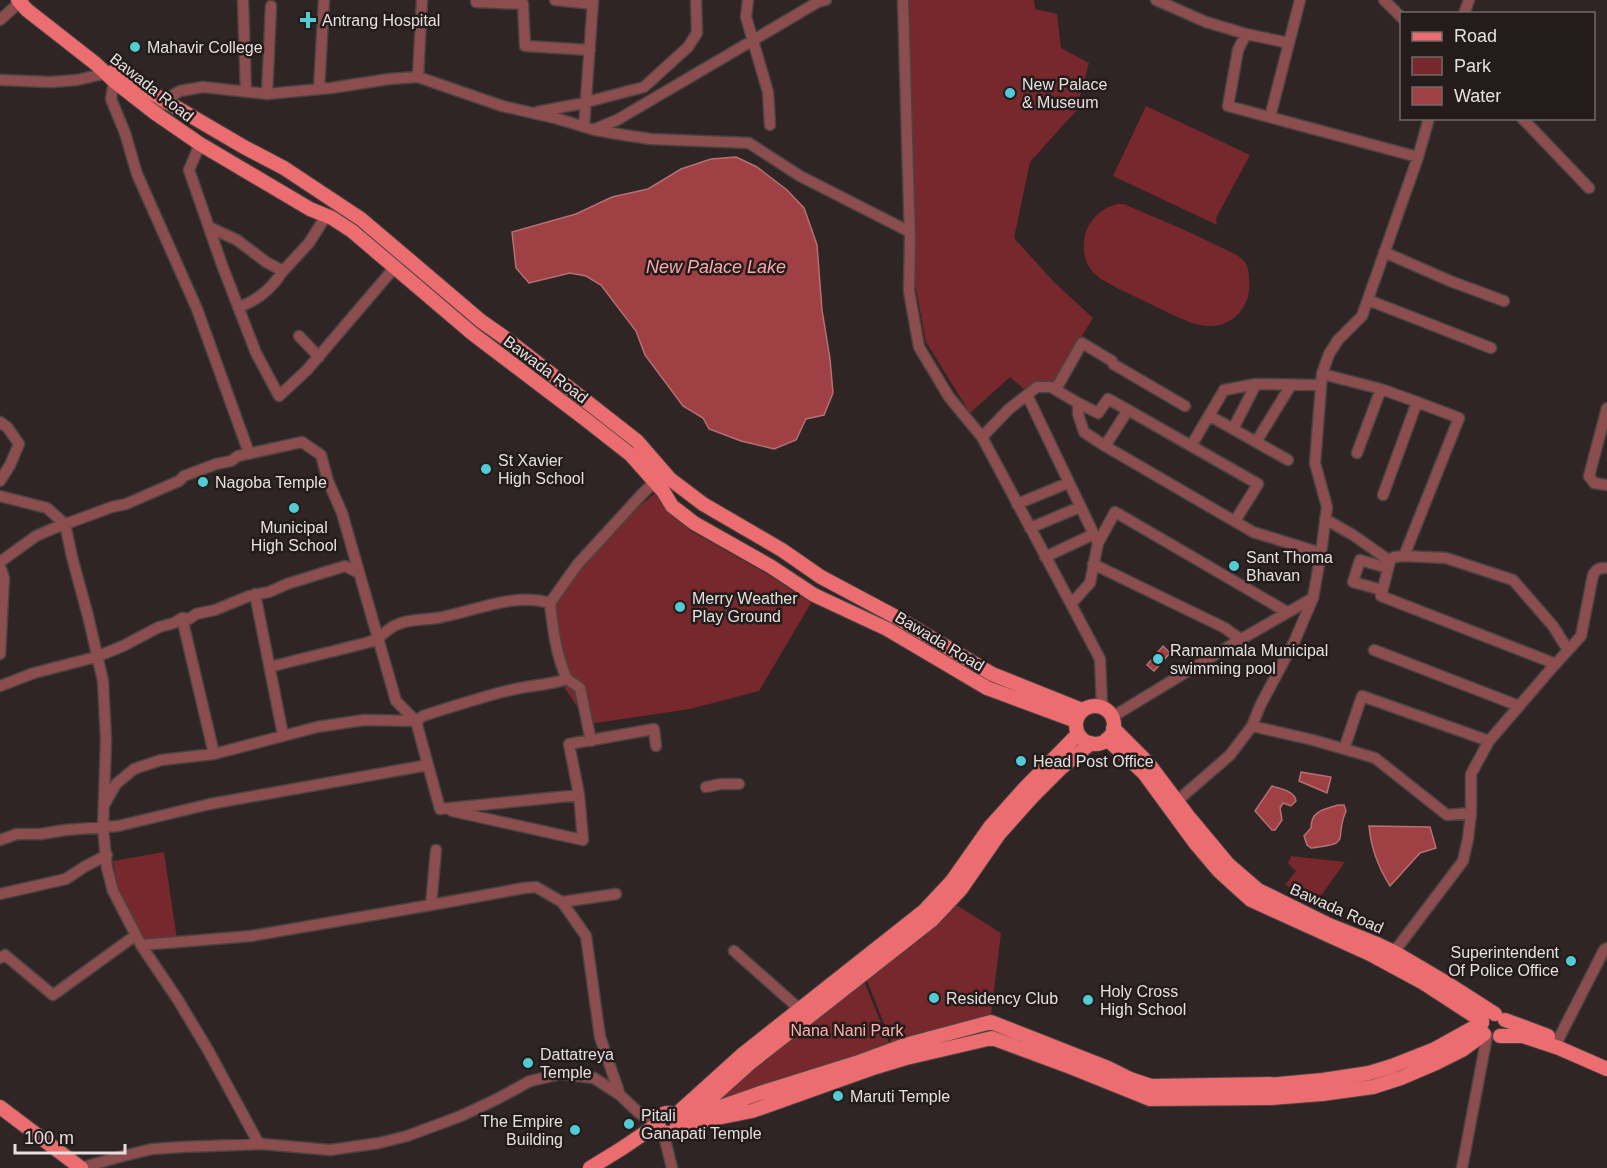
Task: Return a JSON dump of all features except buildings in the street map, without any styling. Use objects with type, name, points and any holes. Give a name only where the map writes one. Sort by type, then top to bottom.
[{"type":"main road","name":"Bawada Road","points":[[21,1],[45,24],[96,64],[113,74],[155,113],[200,144],[352,232],[476,336],[659,478],[672,506],[694,523],[770,566],[814,595],[887,629],[988,689],[1079,722]]},
{"type":"main road","points":[[113,74],[284,168],[361,219],[481,321],[637,441],[659,478],[782,550],[821,577],[896,616],[992,674],[1079,722],[1083,740],[1090,744],[1098,744],[1109,723]]},
{"type":"main road","points":[[677,1120],[711,1098],[805,1013],[923,912],[952,882],[990,826],[1092,706],[1109,723],[1196,844],[1219,871],[1251,900],[1372,955],[1422,982],[1487,1030],[1523,1036],[1559,1048],[1607,1069]]},
{"type":"main road","name":"Bawada Road","points":[[1109,723],[1148,763],[1228,864],[1258,890],[1329,925],[1394,952],[1500,1017],[1607,1061]]},
{"type":"main road","points":[[805,1013],[932,920],[961,889],[999,834],[1032,797],[1090,744]]},
{"type":"main road","points":[[677,1120],[905,1045],[951,1041],[991,1022],[1150,1092],[1323,1080],[1369,1073],[1487,1030],[1505,1031],[1500,1017],[1490,1014],[1487,1030]]},
{"type":"main road","points":[[0,1107],[81,1168]]},
{"type":"main road","points":[[605,1168],[640,1145],[660,1126],[666,1113],[677,1120]]},
{"type":"main road","points":[[0,1116],[71,1168]]},
{"type":"main road","points":[[590,1168],[660,1126]]},
{"type":"street","points":[[243,0],[246,92]]},
{"type":"street","points":[[319,89],[324,0]]},
{"type":"street","points":[[418,77],[422,0]]},
{"type":"street","points":[[555,0],[593,2],[586,102],[590,128]]},
{"type":"street","points":[[533,112],[586,102],[644,87],[688,47],[698,33],[696,0]]},
{"type":"street","points":[[748,0],[746,17],[768,92],[770,125]]},
{"type":"street","points":[[590,128],[617,120],[818,2],[826,0]]},
{"type":"street","points":[[903,0],[910,232],[909,291],[919,347],[949,397],[982,436],[1100,659],[1109,723],[1240,639],[1313,598]]},
{"type":"street","points":[[1156,0],[1206,22],[1246,34],[1289,43]]},
{"type":"street","points":[[1270,117],[1300,0]]},
{"type":"street","points":[[1384,0],[1400,17]]},
{"type":"street","points":[[0,21],[21,1]]},
{"type":"street","points":[[476,2],[523,4],[525,46],[590,50]]},
{"type":"street","points":[[267,94],[271,6]]},
{"type":"street","points":[[1246,34],[1238,50],[1228,106],[1418,157]]},
{"type":"street","points":[[0,80],[51,82],[113,74],[111,99],[125,133],[137,174],[197,309],[249,453]]},
{"type":"street","points":[[155,113],[166,99],[180,92],[203,87],[267,94],[418,77],[502,106],[590,128],[651,139],[749,143],[800,176],[910,232]]},
{"type":"street","points":[[1177,801],[1230,755],[1252,726],[1295,640],[1313,598],[1327,507],[1315,463],[1322,374],[1329,354],[1338,340],[1362,316],[1418,157],[1428,120]]},
{"type":"street","points":[[1524,120],[1589,188]]},
{"type":"street","points":[[200,144],[189,170],[256,353],[279,396],[319,357],[395,267]]},
{"type":"street","points":[[238,307],[251,303],[271,287],[309,243],[326,216]]},
{"type":"street","points":[[209,227],[237,240],[283,271]]},
{"type":"street","points":[[1384,252],[1449,281],[1504,301]]},
{"type":"street","points":[[1368,300],[1491,348]]},
{"type":"street","points":[[299,336],[319,357]]},
{"type":"street","points":[[1056,390],[1082,343],[1185,406]]},
{"type":"street","points":[[1322,374],[1381,389],[1459,418],[1404,556]]},
{"type":"street","points":[[1191,446],[1224,390],[1257,384],[1320,386]]},
{"type":"street","points":[[1233,429],[1257,384]]},
{"type":"street","points":[[1256,442],[1291,385]]},
{"type":"street","points":[[982,436],[1037,387],[1051,387],[1098,413],[1108,399],[1258,484],[1235,521]]},
{"type":"street","points":[[1357,453],[1381,389]]},
{"type":"street","points":[[1027,395],[1096,538]]},
{"type":"street","points":[[1383,495],[1418,402]]},
{"type":"street","points":[[1078,403],[1078,414],[1084,432],[1105,446],[1253,532],[1321,553]]},
{"type":"street","points":[[1607,408],[1589,476],[1594,483],[1607,485]]},
{"type":"street","points":[[1105,446],[1128,410]]},
{"type":"street","points":[[1210,416],[1288,460]]},
{"type":"street","points":[[0,422],[8,428],[19,444],[0,481]]},
{"type":"street","points":[[0,654],[4,578],[0,564],[36,536],[112,507],[126,504],[178,481],[184,476],[231,461],[238,456],[302,442],[321,455],[328,481],[342,513],[396,701],[416,720],[440,808]]},
{"type":"street","points":[[591,741],[580,688],[567,679],[560,665],[550,603],[577,565],[659,478]]},
{"type":"street","points":[[1017,504],[1068,483]]},
{"type":"street","points":[[0,496],[47,508],[65,524],[103,681],[106,740],[103,828],[107,868],[113,891],[139,940],[178,1000],[259,1144]]},
{"type":"street","points":[[1030,528],[1080,507]]},
{"type":"street","points":[[1071,604],[1090,584],[1096,538],[1115,512],[1287,612]]},
{"type":"street","points":[[1325,519],[1353,535],[1389,565]]},
{"type":"street","points":[[1045,557],[1096,538]]},
{"type":"street","points":[[1556,664],[1381,596],[1389,565],[1394,558],[1404,556],[1446,558],[1513,580],[1553,626],[1568,650]]},
{"type":"street","points":[[1382,590],[1353,582],[1360,560],[1389,565]]},
{"type":"street","points":[[1093,564],[1225,628],[1240,639]]},
{"type":"street","points":[[0,686],[34,673],[96,657],[159,627],[182,618],[189,619],[196,614],[215,610],[255,594],[269,592],[345,566],[359,573]]},
{"type":"street","points":[[1394,952],[1463,861],[1471,813],[1471,774],[1489,741],[1581,636],[1596,571],[1600,568],[1607,568]]},
{"type":"street","points":[[255,594],[284,735]]},
{"type":"street","points":[[270,667],[379,638],[396,625],[409,622],[435,619],[526,600],[550,603]]},
{"type":"street","points":[[182,618],[214,754]]},
{"type":"street","points":[[1374,650],[1519,706]]},
{"type":"street","points":[[104,805],[116,784],[134,769],[161,760],[214,754],[317,727],[364,720],[416,720],[475,699],[517,688],[567,679]]},
{"type":"street","points":[[1344,749],[1362,696],[1489,741]]},
{"type":"street","points":[[1252,726],[1313,740],[1375,758],[1447,815],[1471,813]]},
{"type":"street","points":[[440,808],[583,840],[579,795],[569,744],[654,729],[656,746]]},
{"type":"street","points":[[0,840],[17,834],[41,834],[118,826],[210,804],[429,765]]},
{"type":"street","points":[[706,787],[739,784]]},
{"type":"street","points":[[440,808],[579,795]]},
{"type":"street","points":[[431,905],[436,850]]},
{"type":"street","points":[[0,894],[66,879],[107,855]]},
{"type":"street","points":[[0,958],[5,955],[53,995],[139,940],[251,936],[536,887],[562,902],[586,936],[600,1037],[620,1095]]},
{"type":"street","points":[[562,902],[616,894]]},
{"type":"street","points":[[1558,1040],[1607,948]]},
{"type":"street","points":[[734,951],[805,1013]]},
{"type":"street","points":[[1462,1168],[1487,1030]]},
{"type":"street","points":[[81,1168],[152,1149],[259,1144],[330,1150],[398,1138],[460,1116],[497,1099],[530,1080],[561,1074],[594,1078],[620,1095],[639,1113],[660,1126],[672,1168]]},
{"type":"green space","points":[[907,0],[1034,0],[1035,9],[1057,14],[1061,48],[1089,63],[1076,111],[1030,162],[1014,238],[1054,282],[1093,318],[1053,383],[1026,391],[1010,377],[970,413],[926,342],[915,284]]},
{"type":"green space","points":[[1146,106],[1250,155],[1216,218],[1217,225],[1113,176]]},
{"type":"green space","points":[[1117,204],[1124,204],[1172,225],[1242,259],[1248,269],[1249,287],[1245,303],[1236,316],[1229,321],[1212,326],[1190,322],[1098,277],[1088,265],[1084,254],[1085,235],[1095,216]]},
{"type":"green space","name":"Merry Weather Play Ground","points":[[657,492],[670,514],[691,531],[767,574],[811,603],[759,691],[690,709],[589,724],[566,690],[558,673],[547,611],[598,548],[626,518]]},
{"type":"green space","points":[[164,852],[177,939],[145,945],[118,889],[113,861]]},
{"type":"green space","points":[[1291,856],[1345,862],[1318,900],[1285,885],[1296,871],[1288,863]]},
{"type":"green space","name":"Residency Club","points":[[950,901],[1001,933],[990,1023],[894,1049],[864,973]]},
{"type":"green space","name":"Nana Nani Park","points":[[862,976],[892,1050],[681,1118]]},
{"type":"water","name":"New Palace Lake","points":[[736,157],[757,167],[787,190],[804,208],[817,245],[822,310],[833,393],[824,415],[806,419],[796,440],[774,449],[741,441],[709,429],[703,418],[683,406],[645,355],[636,331],[601,285],[586,276],[570,273],[529,283],[516,268],[512,232],[576,214],[612,197],[648,189],[681,169],[711,159]]},
{"type":"water","name":"Ramanmala Municipal swimming pool","points":[[1163,646],[1170,653],[1154,671],[1147,665]]},
{"type":"water","points":[[1301,772],[1331,777],[1327,793],[1299,781]]},
{"type":"water","points":[[1272,786],[1290,793],[1296,801],[1291,806],[1283,803],[1280,808],[1282,820],[1275,830],[1272,830],[1255,811]]},
{"type":"water","points":[[1344,805],[1346,811],[1340,839],[1333,844],[1311,848],[1307,845],[1304,836],[1311,828],[1313,818],[1319,812]]},
{"type":"water","points":[[1369,826],[1430,827],[1436,848],[1420,853],[1390,886],[1376,858]]},
{"type":"place","name":"Antrang Hospital","points":[[308,20]]},
{"type":"place","name":"Mahavir College","points":[[135,47]]},
{"type":"place","name":"New Palace & Museum","points":[[1010,93]]},
{"type":"place","name":"St Xavier High School","points":[[486,469]]},
{"type":"place","name":"Nagoba Temple","points":[[203,482]]},
{"type":"place","name":"Municipal High School","points":[[294,508]]},
{"type":"place","name":"Sant Thoma Bhavan","points":[[1234,566]]},
{"type":"place","name":"Merry Weather Play Ground","points":[[680,607]]},
{"type":"place","name":"Ramanmala Municipal swimming pool","points":[[1158,659]]},
{"type":"place","name":"Head Post Office","points":[[1021,761]]},
{"type":"place","name":"Superintendent Of Police Office","points":[[1571,961]]},
{"type":"place","name":"Residency Club","points":[[934,998]]},
{"type":"place","name":"Holy Cross High School","points":[[1088,1000]]},
{"type":"place","name":"Dattatreya Temple","points":[[528,1063]]},
{"type":"place","name":"Maruti Temple","points":[[838,1096]]},
{"type":"place","name":"Pitali Ganapati Temple","points":[[629,1124]]},
{"type":"place","name":"The Empire Building","points":[[575,1130]]}]
